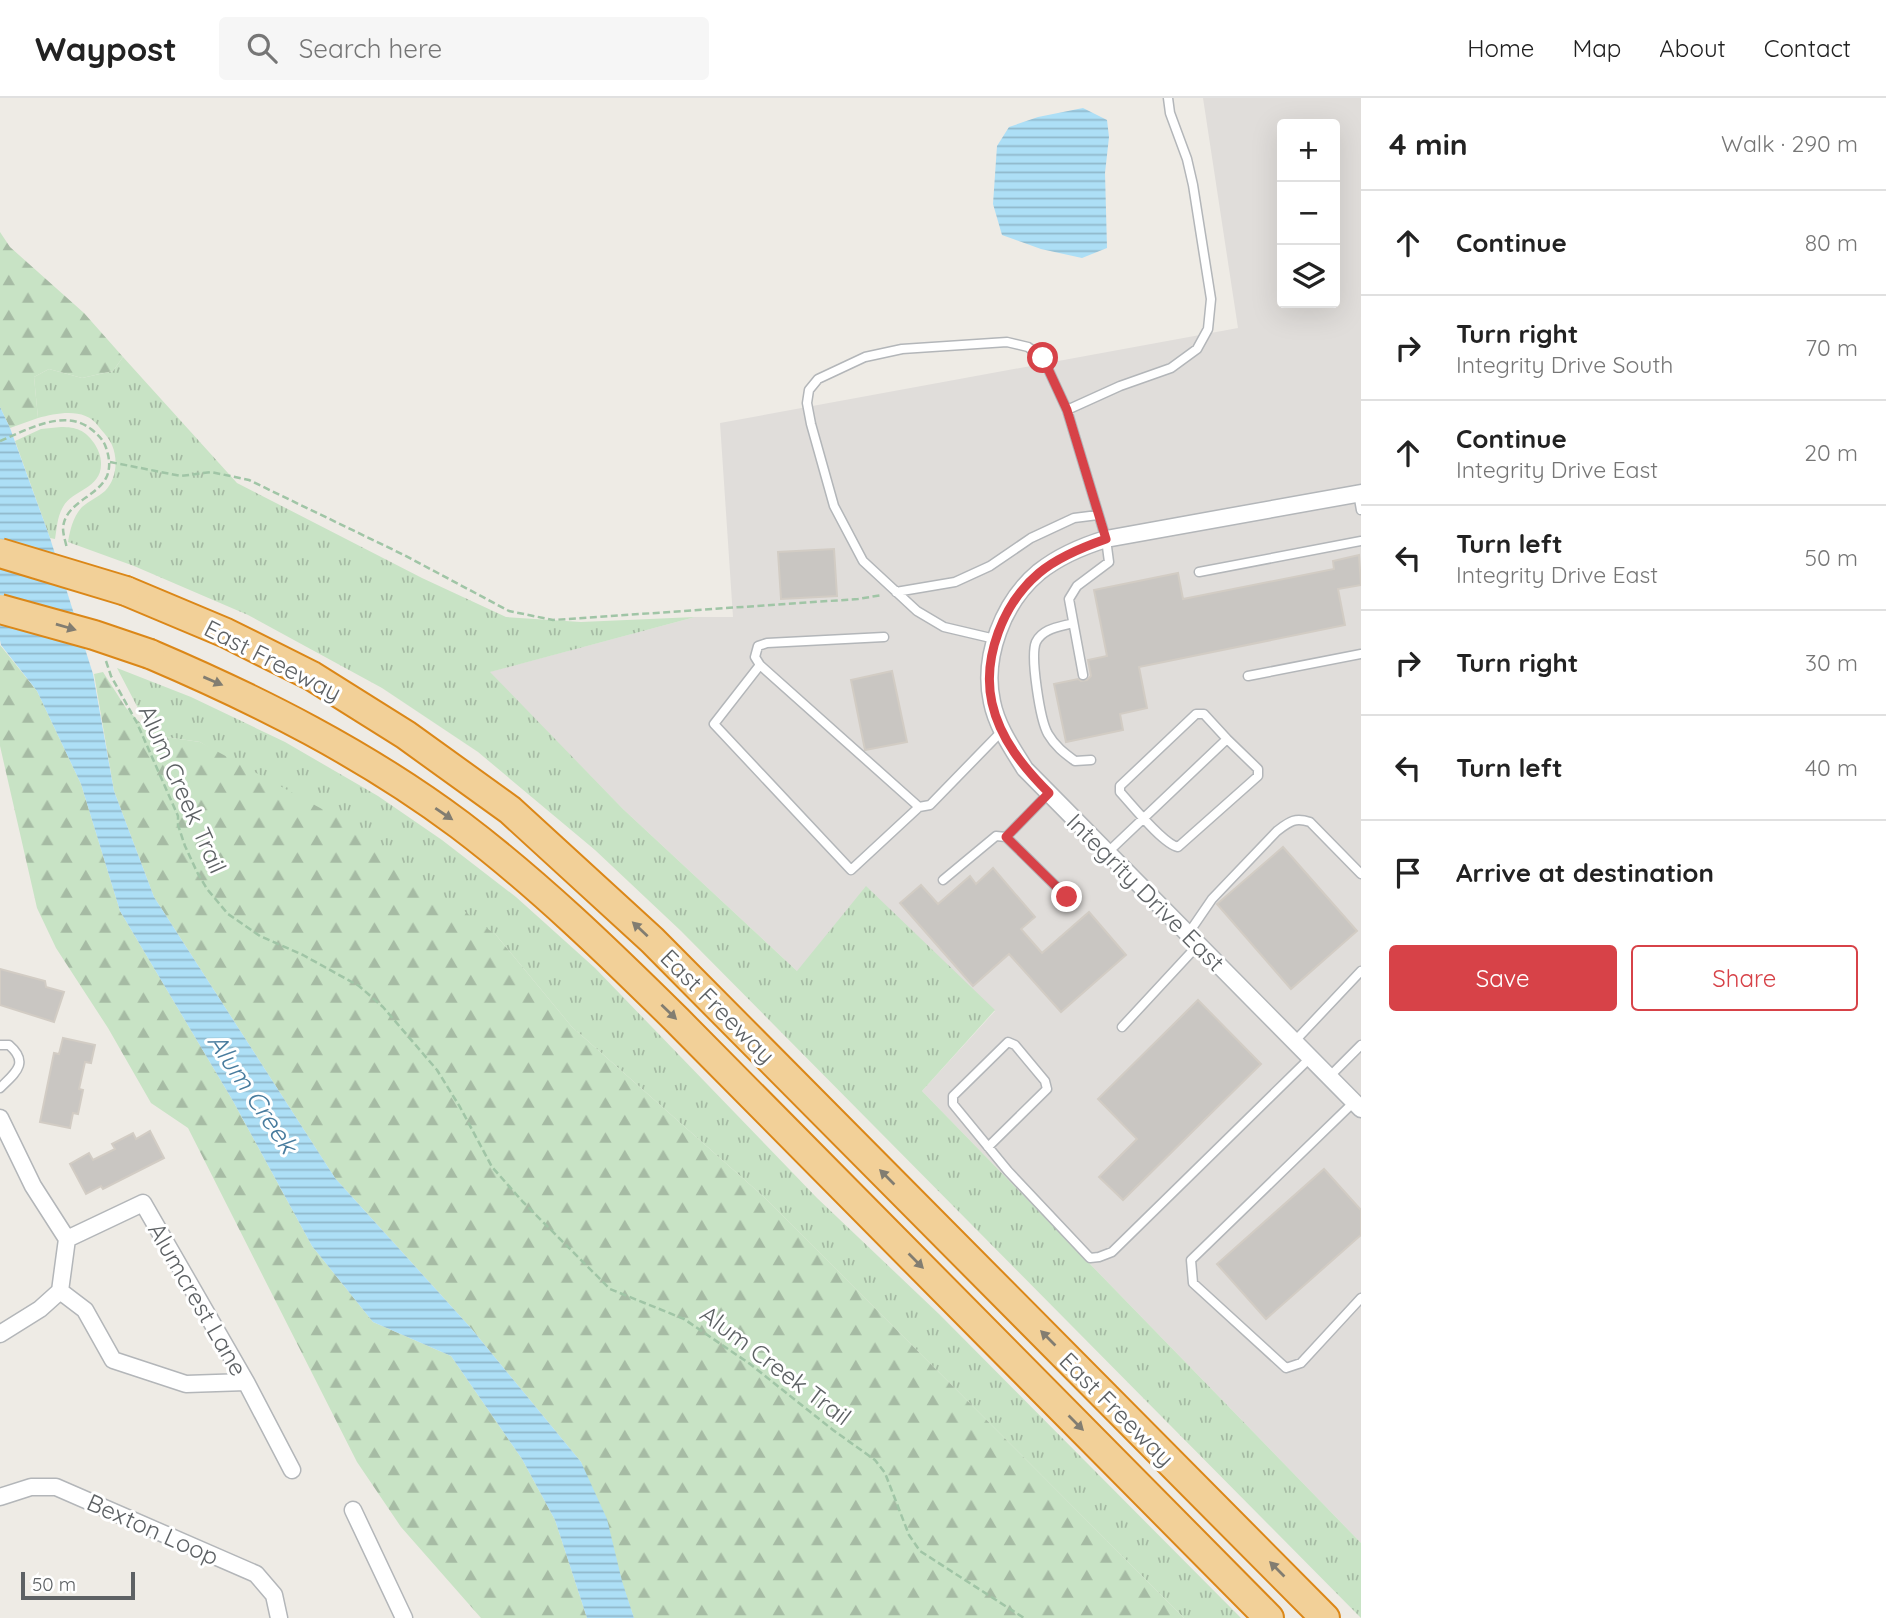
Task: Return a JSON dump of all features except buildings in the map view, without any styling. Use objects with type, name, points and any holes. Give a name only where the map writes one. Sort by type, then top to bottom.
[{"type":"highway","name":"East Freeway","points":[[0,553],[126,591],[226,633],[312,676],[406,735],[510,810],[652,940],[1325,1618]]},
{"type":"highway","name":"East Freeway","points":[[0,609],[94,635],[150,654],[223,685],[293,720],[364,761],[458,824],[584,929],[677,1020],[1269,1618]]},
{"type":"street","points":[[994,642],[1016,599],[1040,572],[1073,552],[1106,539],[1360,493]]},
{"type":"street","name":"Integrity Drive East","points":[[994,642],[989,669],[992,705],[1002,732],[1025,769],[1357,1106]]},
{"type":"street","points":[[0,1118],[33,1186],[67,1239],[60,1291],[40,1309],[0,1334]]},
{"type":"street","name":"Alumcrest Lane","points":[[67,1239],[143,1203],[246,1382],[292,1470]]},
{"type":"street","points":[[60,1291],[85,1310],[113,1360],[186,1384],[246,1382]]},
{"type":"street","name":"Bexton Loop","points":[[0,1497],[31,1487],[56,1486],[256,1574],[274,1595],[279,1618]]},
{"type":"street","points":[[354,1510],[404,1618]]},
{"type":"lane","points":[[1067,410],[1120,386],[1171,368],[1197,349],[1208,329],[1211,299],[1194,185],[1170,113],[1168,98]]},
{"type":"lane","points":[[994,642],[944,627],[917,611],[863,561],[834,506],[811,424],[807,402],[809,390],[818,379],[865,357],[902,349],[1007,342],[1028,347],[1043,358],[1067,410],[1106,539],[1109,562],[1077,586],[1069,598],[1083,675]]},
{"type":"lane","points":[[1360,493],[1361,510]]},
{"type":"lane","points":[[896,592],[955,582],[990,566],[1031,538],[1074,518],[1098,516]]},
{"type":"lane","points":[[1199,572],[1361,541]]},
{"type":"lane","points":[[1073,623],[1045,631],[1036,642],[1033,654],[1037,688],[1046,730],[1057,748],[1075,761],[1091,760]]},
{"type":"lane","points":[[884,638],[767,643],[758,646],[755,657],[760,665],[919,807]]},
{"type":"lane","points":[[1248,676],[1361,654]]},
{"type":"lane","points":[[760,665],[714,724],[850,870],[919,807],[930,806],[1002,732]]},
{"type":"lane","points":[[1196,714],[1204,714],[1227,739],[1258,769],[1258,776],[1178,847],[1171,845],[1121,792],[1120,786],[1196,714]]},
{"type":"lane","points":[[1107,853],[1227,739]]},
{"type":"lane","points":[[1006,837],[1049,793]]},
{"type":"lane","points":[[1122,1027],[1193,940],[1212,899],[1276,831],[1287,823],[1299,819],[1310,822],[1361,874]]},
{"type":"lane","points":[[943,880],[996,836],[1006,837],[1067,897]]},
{"type":"lane","points":[[1294,1042],[1361,971]]},
{"type":"lane","points":[[989,1147],[1047,1089],[1045,1081],[1023,1054],[1008,1042],[953,1096],[953,1104],[1014,1178],[1090,1258],[1099,1257],[1112,1252],[1310,1058]]},
{"type":"lane","points":[[0,1045],[9,1045],[16,1051],[20,1065],[0,1088]]},
{"type":"lane","points":[[1329,1077],[1361,1045]]},
{"type":"lane","points":[[1357,1106],[1191,1260],[1193,1283],[1286,1368],[1301,1363],[1361,1298]]},
{"type":"path","points":[[0,441],[32,428],[66,420],[88,426],[104,443],[110,462],[108,474],[102,484],[67,516],[63,528],[67,553]]},
{"type":"path","points":[[110,462],[181,477],[211,472],[249,480],[404,555],[509,611],[553,620],[858,599],[896,592]]},
{"type":"path","name":"Alum Creek Trail","points":[[105,657],[111,676],[137,723],[178,816],[185,846],[197,872],[228,914],[260,936],[303,955],[359,986],[383,1007],[437,1070],[492,1167],[610,1289],[684,1319],[760,1371],[875,1460],[885,1473],[909,1535],[920,1552],[1024,1618]]},
{"type":"shaded area","points":[[1203,98],[1361,98],[1361,1543],[922,1091],[995,1011],[797,971],[623,809],[489,672],[695,617],[733,617],[720,423],[1238,328]]},
{"type":"green space","points":[[0,232],[10,247],[84,313],[123,357],[113,371],[82,378],[49,369],[34,377],[38,418],[10,428],[0,407]]},
{"type":"green space","points":[[123,357],[237,483],[422,578],[506,617],[581,622],[695,617],[490,672],[623,809],[797,971],[866,886],[995,1010],[922,1091],[1361,1543],[1361,1618],[681,931],[595,850],[478,752],[382,688],[248,615],[134,566],[68,542],[72,524],[79,511],[105,491],[112,481],[116,463],[114,451],[106,435],[86,416],[62,413],[38,418],[34,377],[49,369],[82,378],[113,371]]},
{"type":"green space","points":[[61,427],[84,432],[97,448],[101,463],[100,472],[92,484],[73,496],[63,507],[55,539],[50,538],[15,441],[41,429]]},
{"type":"green space","points":[[0,645],[37,691],[81,784],[120,911],[233,1101],[312,1246],[373,1322],[451,1356],[522,1459],[555,1520],[587,1618],[481,1618],[401,1527],[357,1462],[188,1128],[151,1103],[108,1028],[56,948],[37,908],[0,746]]},
{"type":"green space","points":[[117,668],[191,697],[285,742],[378,796],[442,840],[516,897],[595,968],[817,1198],[939,1314],[1241,1618],[1184,1618],[764,1197],[572,1027],[496,935],[200,742],[152,735]]},
{"type":"green space","points":[[103,672],[126,708],[152,735],[200,742],[342,820],[496,935],[572,1027],[764,1197],[1184,1618],[634,1618],[581,1462],[470,1327],[335,1178],[154,897],[114,791],[94,674]]},
{"type":"water","points":[[1083,108],[1107,120],[1107,248],[1082,258],[1041,249],[1002,235],[993,204],[997,146],[1009,127],[1038,117]]},
{"type":"water","name":"Alum Creek","points":[[0,407],[50,538],[93,674],[114,791],[154,897],[335,1178],[470,1327],[581,1462],[607,1519],[634,1618],[587,1618],[555,1520],[522,1459],[451,1356],[373,1322],[312,1246],[233,1101],[120,911],[81,784],[37,691],[1,645]]},
{"type":"route","points":[[1043,358],[1067,410],[1106,539],[1056,561],[1027,585],[1004,619],[993,645],[989,669],[992,705],[1002,732],[1025,769],[1049,793],[1006,837],[1067,897]]}]
